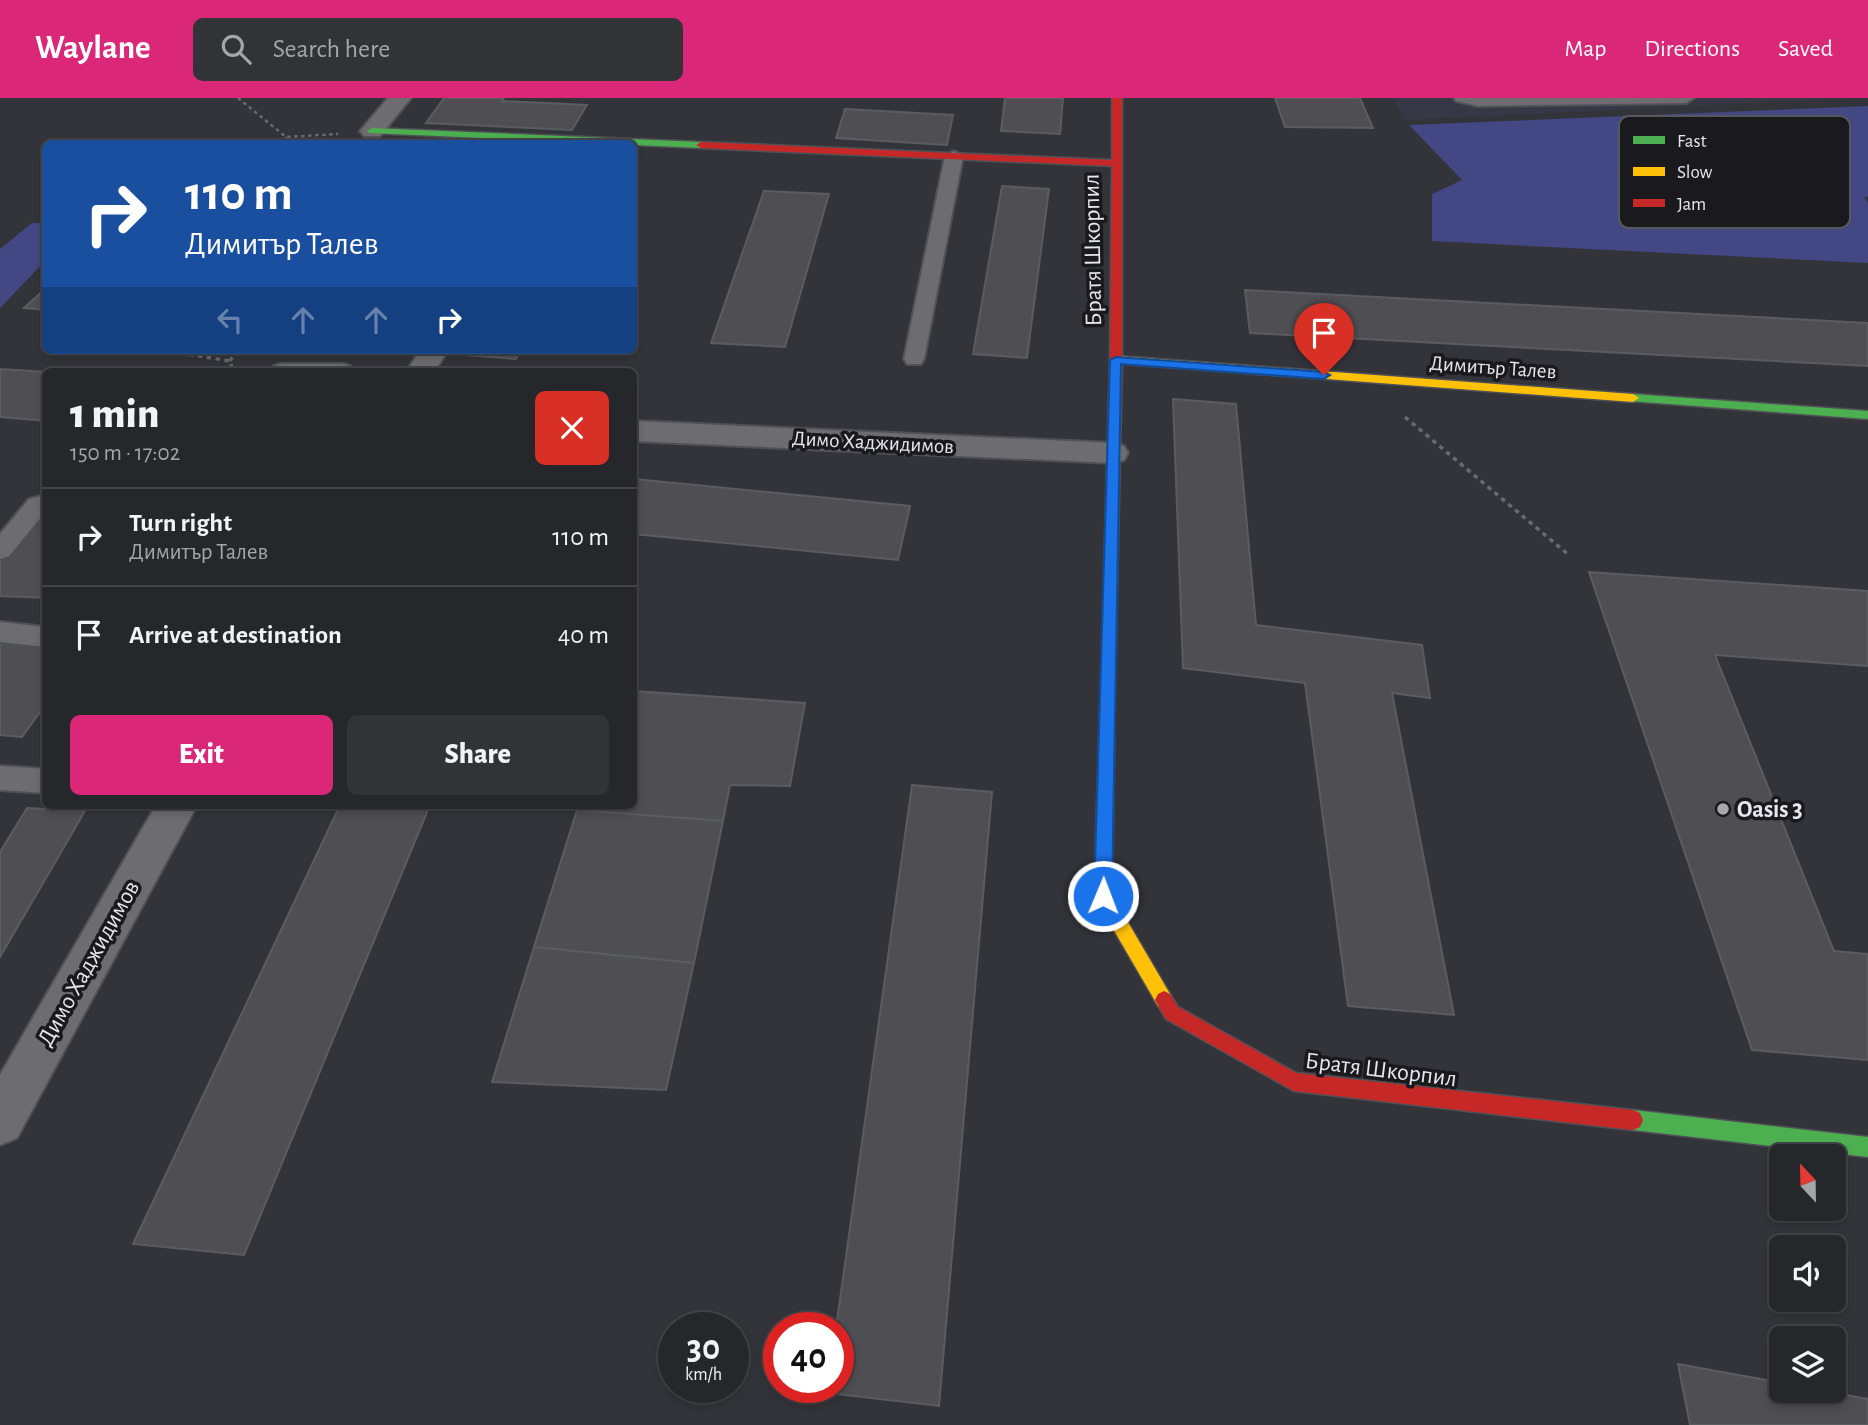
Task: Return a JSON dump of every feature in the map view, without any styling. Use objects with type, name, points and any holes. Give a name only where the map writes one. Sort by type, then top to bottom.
[{"type":"street","points":[[372,131],[400,98]]},
{"type":"street","points":[[1116,163],[1117,98]]},
{"type":"street","name":"Братя Шкорпил","points":[[372,131],[585,140]]},
{"type":"street","name":"Братя Шкорпил","points":[[637,142],[1116,163],[1116,360],[1103,896],[1172,1013],[1294,1082],[1868,1147]]},
{"type":"street","name":"Димитър Талев","points":[[1116,360],[1868,415]]},
{"type":"street","name":"Димо Хаджидимов","points":[[637,431],[1113,453]]},
{"type":"street","name":"Димо Хаджидимов","points":[[0,1121],[175,809]]},
{"type":"lane","points":[[1462,98],[1478,101],[1686,98]]},
{"type":"lane","points":[[914,359],[954,156]]},
{"type":"lane","points":[[0,550],[37,505],[42,504]]},
{"type":"lane","points":[[0,632],[42,636]]},
{"type":"lane","points":[[0,778],[42,781]]},
{"type":"path","points":[[238,98],[286,137],[372,131]]},
{"type":"path","points":[[187,354],[230,361]]},
{"type":"path","points":[[232,368],[230,361],[234,354]]},
{"type":"path","points":[[1359,378],[1570,556]]},
{"type":"shaded area","points":[[1393,98],[1852,98],[1405,120]]},
{"type":"shaded area","points":[[1868,106],[1868,197],[1864,197],[1868,203],[1868,263],[1432,241],[1432,194],[1462,180],[1409,125],[1619,116],[1619,228],[1850,228],[1850,116],[1626,116]]},
{"type":"shaded area","points":[[32,223],[42,223],[42,264],[0,308],[0,249]]},
{"type":"building","points":[[444,98],[504,98],[502,101],[587,105],[572,130],[426,123]]},
{"type":"building","points":[[1005,98],[1063,98],[1060,134],[1001,131]]},
{"type":"building","points":[[1275,98],[1360,98],[1373,128],[1285,127]]},
{"type":"building","points":[[845,109],[953,115],[947,145],[836,138]]},
{"type":"building","points":[[1002,186],[1049,189],[1027,358],[973,354]]},
{"type":"building","points":[[764,191],[829,194],[785,347],[711,343]]},
{"type":"building","points":[[1245,290],[1868,323],[1868,366],[1250,333]]},
{"type":"building","points":[[42,292],[42,310],[24,308]]},
{"type":"building","points":[[452,354],[518,354],[516,359]]},
{"type":"building","points":[[0,369],[42,372],[42,421],[0,417]]},
{"type":"building","points":[[1173,399],[1236,404],[1256,625],[1422,645],[1430,698],[1392,693],[1454,1015],[1348,1006],[1305,683],[1183,668]]},
{"type":"building","points":[[637,479],[910,506],[898,560],[637,534]]},
{"type":"building","points":[[42,511],[42,598],[0,596],[0,560]]},
{"type":"building","name":"Oasis 3","points":[[1589,572],[1868,591],[1868,666],[1715,655],[1834,951],[1868,954],[1868,1060],[1752,1050]]},
{"type":"building","points":[[0,641],[42,644],[42,710],[22,737],[0,735]]},
{"type":"building","points":[[637,691],[805,703],[790,786],[730,785],[723,821],[577,810],[637,809]]},
{"type":"building","points":[[912,785],[992,792],[939,1406],[854,1396],[854,1312],[838,1312]]},
{"type":"building","points":[[27,808],[85,811],[0,957],[0,852]]},
{"type":"building","points":[[338,809],[428,809],[244,1255],[133,1244]]},
{"type":"building","points":[[577,810],[723,821],[694,963],[534,947]]},
{"type":"building","points":[[534,947],[694,963],[666,1090],[492,1082]]},
{"type":"building","points":[[1678,1364],[1769,1381],[1769,1403],[1846,1403],[1846,1395],[1868,1399],[1868,1425],[1690,1425]]},
{"type":"traffic: fast","points":[[372,131],[584,140]]},
{"type":"traffic: fast","points":[[637,142],[701,145]]},
{"type":"traffic: fast","points":[[1633,398],[1868,415]]},
{"type":"traffic: fast","points":[[1633,1120],[1868,1147]]},
{"type":"traffic: slow","points":[[1116,360],[1633,398]]},
{"type":"traffic: slow","points":[[1108,683],[1103,896],[1164,1000]]},
{"type":"traffic: jam","points":[[1108,683],[1116,360],[1117,98]]},
{"type":"traffic: jam","points":[[701,145],[1116,163]]},
{"type":"traffic: jam","points":[[1164,1000],[1172,1013],[1294,1082],[1633,1120]]},
{"type":"place","name":"Oasis 3","points":[[1723,809]]},
{"type":"route","points":[[1103,896],[1116,360],[1324,375]]}]
